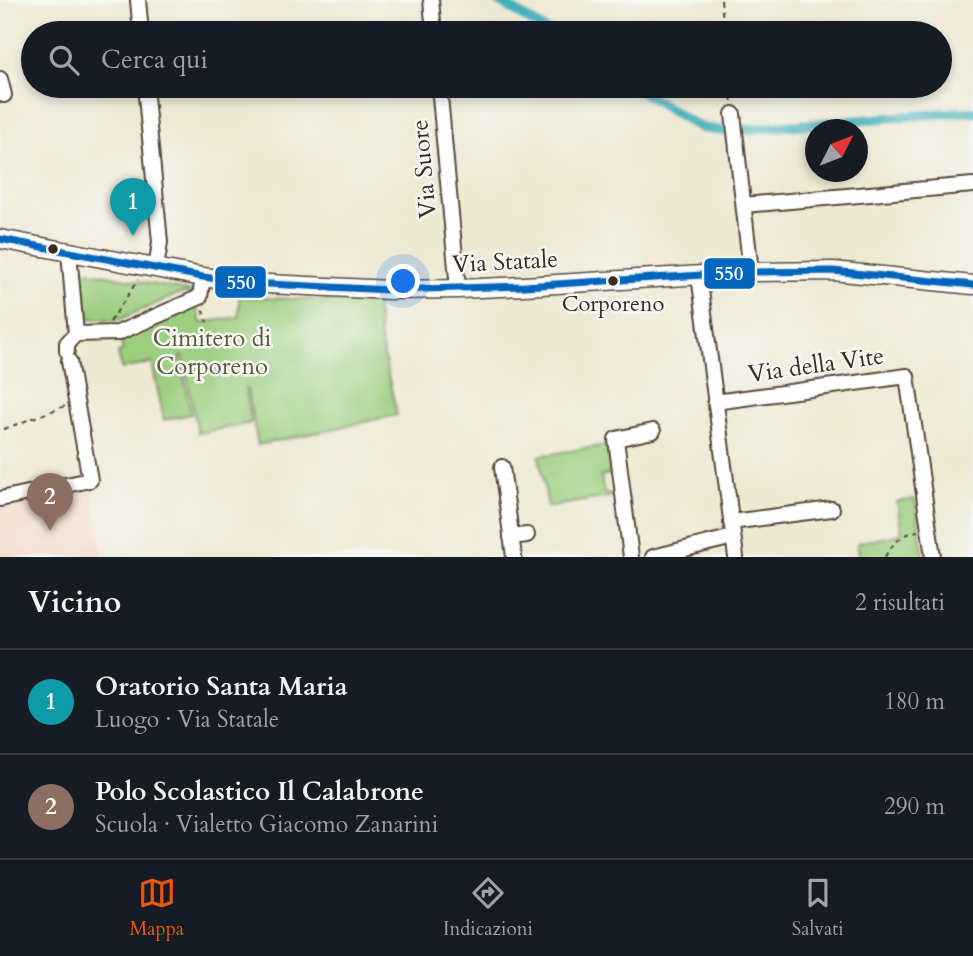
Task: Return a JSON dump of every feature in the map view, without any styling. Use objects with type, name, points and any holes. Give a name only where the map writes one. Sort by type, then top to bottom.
[{"type":"main road","name":"Via Statale","points":[[0,239],[156,269],[248,283],[377,289],[458,289],[751,272],[833,271],[973,285]]},
{"type":"street","points":[[138,0],[140,21]]},
{"type":"street","points":[[431,0],[433,21]]},
{"type":"street","points":[[0,79],[4,95]]},
{"type":"street","points":[[146,98],[160,242],[156,269]]},
{"type":"street","name":"Via Suore","points":[[440,98],[458,289]]},
{"type":"street","points":[[733,114],[751,272]]},
{"type":"street","points":[[744,205],[973,185]]},
{"type":"street","points":[[69,252],[76,334]]},
{"type":"street","points":[[699,275],[736,557]]},
{"type":"street","points":[[0,499],[90,480],[67,343],[76,334],[118,333],[200,297],[203,277]]},
{"type":"street","name":"Via della Vite","points":[[715,401],[907,376],[933,557]]},
{"type":"street","points":[[631,557],[616,439],[653,431]]},
{"type":"street","points":[[502,467],[514,557]]},
{"type":"street","points":[[653,557],[732,529],[832,509]]},
{"type":"street","points":[[511,537],[527,535]]},
{"type":"path","points":[[720,0],[723,21]]},
{"type":"path","points":[[731,98],[733,114]]},
{"type":"path","points":[[107,333],[110,320],[139,279]]},
{"type":"path","points":[[4,429],[74,403]]},
{"type":"path","points":[[885,557],[889,548],[908,533],[919,531]]},
{"type":"shaded area","points":[[92,482],[103,557],[0,557],[0,504]]},
{"type":"green space","points":[[77,269],[193,292],[193,295],[181,293],[118,320],[88,318],[83,276]]},
{"type":"green space","name":"Cimitero di Corporeno","points":[[239,297],[376,302],[380,339],[397,415],[258,445],[245,388],[251,423],[198,433],[183,356],[180,357],[191,414],[164,420],[152,363],[122,369],[118,353],[123,351],[118,333],[194,300],[201,323],[239,317]]},
{"type":"green space","points":[[606,445],[611,474],[601,476],[604,494],[615,493],[615,496],[548,507],[539,456]]},
{"type":"green space","points":[[915,499],[924,557],[859,557],[857,543],[902,534],[897,502]]},
{"type":"waterway","points":[[497,0],[531,21]]},
{"type":"waterway","points":[[652,98],[702,128],[725,131],[973,112]]},
{"type":"transit line","name":"550","points":[[0,239],[248,283],[390,290],[524,286],[751,272],[833,271],[973,285]]},
{"type":"place","name":"Oratorio Santa Maria","points":[[133,236]]},
{"type":"place","name":"Corporeno","points":[[613,281]]},
{"type":"place","name":"Polo Scolastico Il Calabrone","points":[[50,531]]}]
